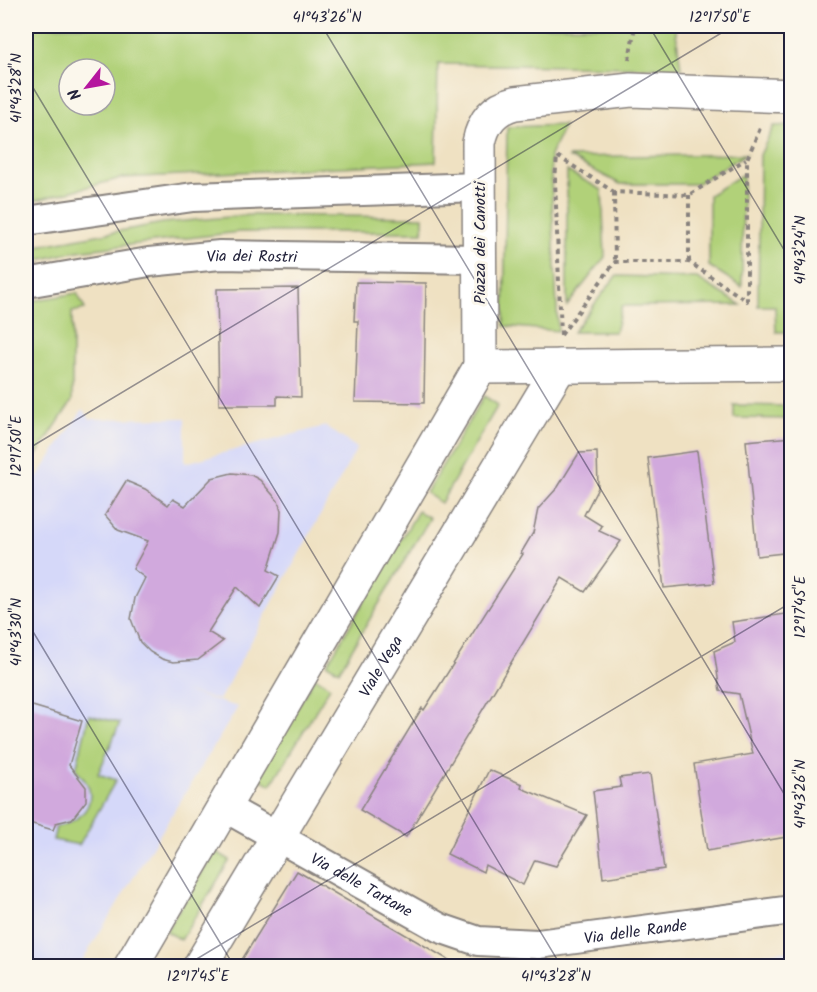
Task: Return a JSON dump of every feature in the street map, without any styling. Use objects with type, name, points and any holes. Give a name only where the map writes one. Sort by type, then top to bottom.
[{"type":"street","name":"Piazza dei Canotti","points":[[480,367],[480,134],[490,116],[506,105],[631,90],[792,96]]},
{"type":"street","points":[[26,221],[193,197],[479,188]]},
{"type":"street","name":"Via dei Rostri","points":[[26,283],[149,262],[220,255],[479,259]]},
{"type":"street","points":[[131,966],[480,367],[792,364]]},
{"type":"street","name":"Viale Vega","points":[[200,966],[560,366]]},
{"type":"street","name":"Via delle Tartane","points":[[224,807],[441,928],[483,954]]},
{"type":"street","name":"Via delle Rande","points":[[483,954],[538,944],[792,910]]},
{"type":"path","points":[[629,67],[628,54],[635,26]]},
{"type":"path","points":[[615,262],[689,262],[747,301],[747,159],[761,125]]},
{"type":"path","points":[[614,192],[615,262],[561,335],[555,180],[557,156],[614,192],[689,195],[747,159]]},
{"type":"path","points":[[689,195],[689,262]]},
{"type":"shaded area","points":[[83,409],[90,419],[185,418],[185,463],[325,426],[357,448],[219,700],[183,691],[238,707],[79,966],[26,966],[26,494]]},
{"type":"shaded area","points":[[791,950],[791,966],[671,966],[747,956]]},
{"type":"green space","points":[[26,26],[675,26],[681,68],[438,64],[436,162],[122,178],[26,203]]},
{"type":"green space","points":[[564,125],[550,156],[558,331],[504,326],[507,127]]},
{"type":"green space","points":[[791,125],[791,332],[776,332],[775,306],[758,306],[760,155],[774,126]]},
{"type":"green space","points":[[746,154],[696,184],[620,184],[568,157]]},
{"type":"green space","points":[[567,171],[602,190],[605,257],[567,306]]},
{"type":"green space","points":[[743,174],[742,287],[709,266],[709,195]]},
{"type":"green space","points":[[251,215],[423,217],[423,232],[239,232],[77,251],[26,263],[26,248],[163,223]]},
{"type":"green space","points":[[616,276],[697,278],[741,305],[622,306],[615,332],[573,332]]},
{"type":"green space","points":[[77,293],[85,309],[72,312],[72,401],[26,471],[26,302]]},
{"type":"green space","points":[[484,396],[498,405],[441,503],[426,493]]},
{"type":"green space","points":[[734,405],[791,406],[791,419],[734,418]]},
{"type":"green space","points":[[418,511],[430,518],[339,671],[327,664]]},
{"type":"green space","points":[[315,677],[330,687],[271,785],[256,777]]},
{"type":"green space","points":[[89,715],[120,723],[98,774],[116,780],[79,845],[53,840],[56,827],[76,819],[86,810],[88,804],[90,797],[88,786],[76,769]]},
{"type":"green space","points":[[215,851],[230,860],[181,940],[166,931]]},
{"type":"building","points":[[356,282],[426,283],[424,403],[355,402],[358,321],[354,321]]},
{"type":"building","points":[[298,288],[301,397],[277,396],[277,405],[219,405],[217,289]]},
{"type":"building","points":[[792,437],[792,552],[757,556],[746,441]]},
{"type":"building","points":[[697,451],[714,583],[664,588],[648,458]]},
{"type":"building","points":[[597,452],[598,488],[584,515],[602,526],[599,531],[621,541],[585,592],[562,578],[406,837],[360,810],[422,708],[424,710],[523,554],[521,553],[533,533],[538,509],[558,487],[579,453]]},
{"type":"building","points":[[232,473],[251,475],[260,480],[278,501],[281,510],[280,532],[268,570],[279,576],[260,608],[237,587],[208,632],[223,641],[198,660],[173,662],[162,659],[140,642],[131,619],[135,598],[145,578],[133,569],[148,541],[118,530],[105,515],[126,481],[145,489],[168,505],[173,499],[185,506],[212,478]]},
{"type":"building","points":[[792,613],[792,836],[707,851],[694,764],[753,754],[739,694],[720,691],[714,651],[735,642],[732,622]]},
{"type":"building","points":[[26,704],[82,721],[69,765],[86,787],[86,801],[72,819],[56,823],[53,830],[26,822]]},
{"type":"building","points":[[489,770],[522,784],[521,788],[587,815],[556,866],[535,860],[523,885],[485,865],[483,872],[447,854]]},
{"type":"building","points":[[650,774],[664,869],[603,878],[593,791],[621,787],[619,778]]},
{"type":"building","points":[[297,871],[459,966],[238,966]]}]
